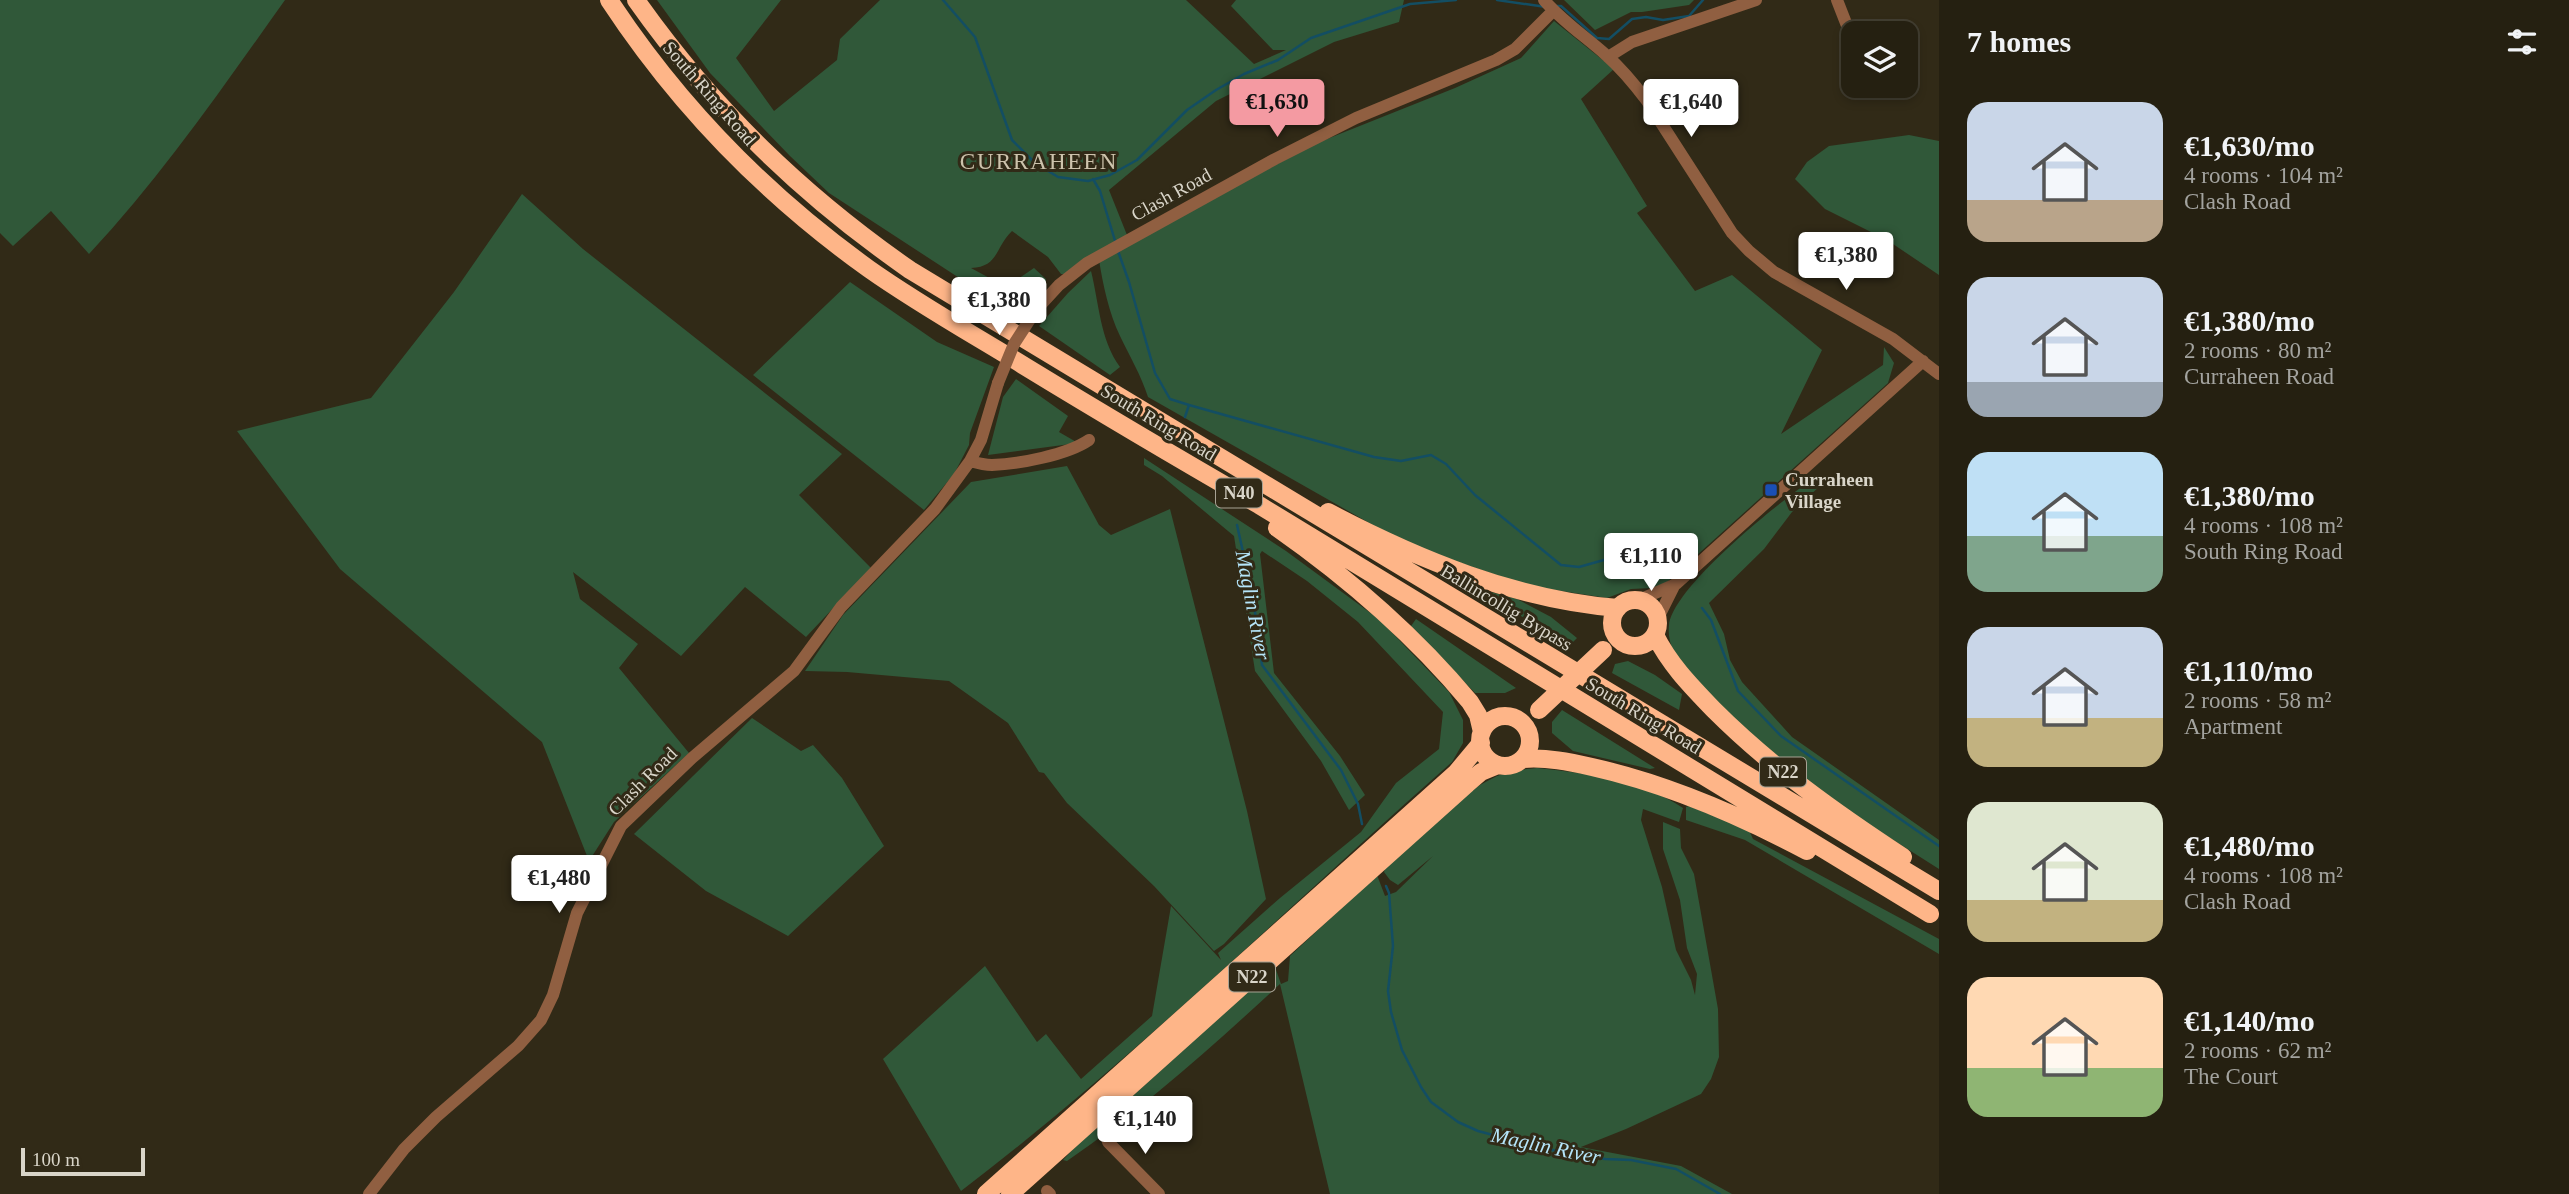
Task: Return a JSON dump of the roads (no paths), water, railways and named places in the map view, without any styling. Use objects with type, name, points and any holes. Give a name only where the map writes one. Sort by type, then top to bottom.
[{"type":"highway","name":"South Ring Road","points":[[609,0],[653,62],[695,112],[750,170],[806,220],[899,289],[1934,916]]},
{"type":"highway","name":"South Ring Road","points":[[636,0],[691,74],[725,113],[760,149],[831,212],[910,271],[1162,423]]},
{"type":"highway","points":[[1162,423],[1201,441],[1340,518],[1417,555],[1478,578],[1574,602],[1618,608],[1631,600],[1639,600]]},
{"type":"highway","name":"Ballincollig Bypass","points":[[1162,423],[1939,891]]},
{"type":"highway","points":[[1146,440],[1280,531],[1370,602],[1461,691],[1478,715],[1486,757],[1498,765]]},
{"type":"highway","name":"N22","points":[[1639,600],[1651,606],[1657,627],[1679,674],[1764,757],[1821,801],[1939,880]]},
{"type":"highway","name":"N22","points":[[1604,650],[1614,613],[1618,608]]},
{"type":"highway","points":[[1612,625],[1614,633],[1625,644]]},
{"type":"highway","name":"N22","points":[[986,1194],[1456,773],[1492,720],[1498,717],[1525,716],[1538,710],[1604,650],[1625,644],[1631,647],[1645,645],[1657,627]]},
{"type":"highway","name":"N22","points":[[1010,1194],[1481,772],[1498,765],[1511,766],[1523,759],[1530,745],[1528,730],[1538,710]]},
{"type":"highway","points":[[1512,717],[1528,730]]},
{"type":"highway","name":"N22","points":[[1523,759],[1556,761],[1614,772],[1693,798],[1750,821],[1934,916]]},
{"type":"street","points":[[1544,0],[1553,11],[1608,57],[1647,101],[1732,233],[1749,251],[1774,272],[1841,308],[1939,374]]},
{"type":"street","points":[[1608,57],[1632,42],[1756,0]]},
{"type":"street","points":[[1837,0],[1845,21]]},
{"type":"street","name":"Clash Road","points":[[369,1194],[404,1149],[436,1117],[518,1046],[541,1020],[553,995],[577,913],[621,826],[692,758],[794,671],[841,607],[935,509],[970,461],[986,425],[998,383],[1014,344],[1035,310],[1059,285],[1105,252],[1275,159],[1356,118],[1496,60],[1515,49],[1553,11]]},
{"type":"street","points":[[1639,600],[1675,584],[1923,361]]},
{"type":"street","points":[[970,461],[989,466],[1004,464],[1064,453],[1089,440]]},
{"type":"street","points":[[1657,627],[1675,584]]},
{"type":"street","points":[[1108,1142],[1159,1194]]},
{"type":"waterway","points":[[943,0],[975,37],[1012,140],[1035,163],[1058,177],[1088,181],[1110,175],[1137,160],[1187,110],[1216,90],[1244,74],[1278,60],[1311,38],[1410,4],[1456,0]]},
{"type":"waterway","points":[[1497,0],[1546,7]]},
{"type":"waterway","points":[[1556,6],[1561,6],[1597,38],[1609,39],[1632,19],[1646,17],[1663,20],[1689,16],[1703,0]]},
{"type":"waterway","name":"Maglin River","points":[[1093,179],[1100,191],[1116,244]]},
{"type":"waterway","name":"Maglin River","points":[[1118,251],[1155,373],[1170,399],[1189,405],[1185,417]]},
{"type":"waterway","points":[[1189,405],[1374,457],[1401,461],[1431,455],[1446,464],[1475,495],[1561,565],[1579,567],[1618,556],[1652,554]]},
{"type":"waterway","name":"Maglin River","points":[[1237,525],[1253,597],[1262,665],[1341,770],[1358,804],[1362,824]]},
{"type":"waterway","points":[[1702,608],[1711,620],[1738,691],[1781,736],[1939,846]]},
{"type":"waterway","name":"Maglin River","points":[[1386,886],[1389,893],[1393,946],[1388,991],[1391,1012],[1402,1050],[1431,1102],[1458,1122],[1478,1131],[1546,1149],[1676,1169],[1720,1194]]},
{"type":"place","name":"Curraheen Village","points":[[1771,490]]},
{"type":"district","name":"CURRAHEEN","points":[[1039,161]]}]
